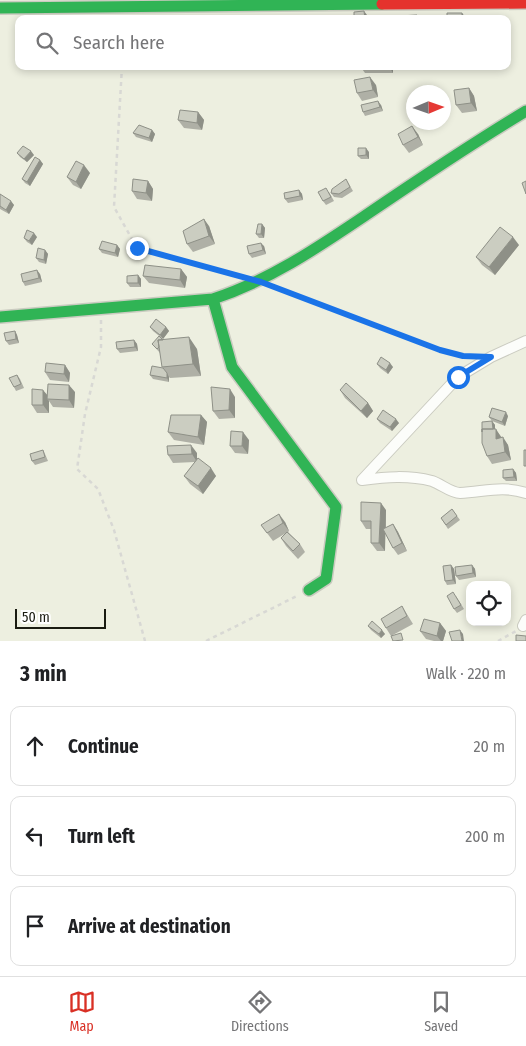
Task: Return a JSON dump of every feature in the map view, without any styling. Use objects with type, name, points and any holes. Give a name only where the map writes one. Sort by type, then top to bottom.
[{"type":"street","points":[[0,8],[57,3],[526,3]]},
{"type":"street","points":[[0,317],[213,299],[242,291],[316,250],[485,136],[526,111]]},
{"type":"street","points":[[213,299],[232,368],[336,506],[326,579],[309,590]]},
{"type":"street","points":[[526,341],[491,357],[462,374],[449,385],[362,480],[400,476],[433,481],[458,493],[486,489],[518,490],[526,493]]},
{"type":"path","points":[[122,70],[114,207],[137,248],[242,277]]},
{"type":"path","points":[[261,282],[440,350],[463,356],[491,357]]},
{"type":"path","points":[[101,308],[101,347],[85,414],[77,469],[98,489],[114,530],[144,641]]},
{"type":"path","points":[[206,641],[309,590]]},
{"type":"path","points":[[498,641],[525,623]]},
{"type":"building","points":[[364,11],[364,15],[354,15],[354,12]]},
{"type":"building","points":[[447,13],[462,13],[462,15],[447,15]]},
{"type":"building","points":[[370,77],[373,90],[357,93],[354,80]]},
{"type":"building","points":[[469,88],[471,103],[456,105],[454,90]]},
{"type":"building","points":[[378,101],[380,107],[363,112],[361,105]]},
{"type":"building","points":[[180,110],[198,112],[197,123],[178,120]]},
{"type":"building","points":[[139,125],[152,130],[149,138],[133,133]]},
{"type":"building","points":[[406,129],[414,130],[418,137],[403,145],[398,134]]},
{"type":"building","points":[[23,146],[31,151],[24,159],[17,153]]},
{"type":"building","points":[[358,148],[366,148],[366,155],[358,156]]},
{"type":"building","points":[[35,157],[40,160],[27,182],[22,179]]},
{"type":"building","points":[[76,161],[84,165],[76,182],[67,177]]},
{"type":"building","points":[[133,179],[148,181],[146,193],[132,191]]},
{"type":"building","points":[[346,179],[350,187],[339,194],[331,193],[332,189]]},
{"type":"building","points":[[526,181],[526,194],[522,183]]},
{"type":"building","points":[[326,188],[331,197],[323,201],[318,192]]},
{"type":"building","points":[[299,190],[300,196],[285,199],[284,193]]},
{"type":"building","points":[[0,194],[11,201],[6,210],[0,206]]},
{"type":"building","points":[[204,219],[209,236],[187,244],[183,231]]},
{"type":"building","points":[[258,224],[262,224],[261,234],[256,234]]},
{"type":"building","points":[[500,227],[513,237],[489,267],[476,257]]},
{"type":"building","points":[[27,230],[34,233],[29,241],[24,238]]},
{"type":"building","points":[[102,241],[117,245],[115,253],[99,249]]},
{"type":"building","points":[[261,243],[263,250],[249,254],[247,246]]},
{"type":"building","points":[[38,248],[45,250],[44,260],[36,258]]},
{"type":"building","points":[[145,265],[181,269],[180,280],[143,276]]},
{"type":"building","points":[[37,270],[39,278],[23,282],[21,274]]},
{"type":"building","points":[[138,275],[138,283],[127,283],[127,276]]},
{"type":"building","points":[[156,319],[166,327],[160,335],[150,327]]},
{"type":"building","points":[[15,331],[16,339],[6,341],[4,333]]},
{"type":"building","points":[[159,336],[163,340],[158,340],[159,347],[157,349],[152,344]]},
{"type":"building","points":[[189,337],[193,364],[162,367],[158,340]]},
{"type":"building","points":[[134,340],[135,347],[117,349],[116,342]]},
{"type":"building","points":[[381,357],[390,363],[386,370],[377,364]]},
{"type":"building","points":[[46,363],[65,365],[64,374],[45,372]]},
{"type":"building","points":[[152,366],[163,368],[167,373],[167,378],[150,375]]},
{"type":"building","points":[[17,375],[21,384],[14,387],[9,378]]},
{"type":"building","points":[[346,383],[368,403],[361,411],[340,390]]},
{"type":"building","points":[[48,384],[69,385],[69,400],[47,399]]},
{"type":"building","points":[[211,387],[230,389],[229,410],[213,411]]},
{"type":"building","points":[[32,389],[43,390],[43,405],[32,405]]},
{"type":"building","points":[[492,408],[506,412],[502,422],[489,417]]},
{"type":"building","points":[[383,410],[396,419],[390,427],[377,419]]},
{"type":"building","points":[[171,415],[201,415],[198,437],[168,432]]},
{"type":"building","points":[[492,421],[493,429],[482,429],[482,422]]},
{"type":"building","points":[[482,429],[496,429],[496,439],[503,437],[505,452],[487,456],[482,443]]},
{"type":"building","points":[[231,431],[243,432],[242,446],[230,446]]},
{"type":"building","points":[[191,445],[192,454],[168,455],[167,446]]},
{"type":"building","points":[[43,450],[45,457],[32,461],[30,454]]},
{"type":"building","points":[[524,450],[526,450],[526,466],[524,466]]},
{"type":"building","points":[[198,458],[211,468],[198,486],[184,476]]},
{"type":"building","points":[[513,469],[514,477],[503,478],[503,470]]},
{"type":"building","points":[[361,502],[381,503],[379,543],[371,543],[371,521],[361,521]]},
{"type":"building","points":[[452,509],[457,516],[446,525],[441,518]]},
{"type":"building","points":[[279,514],[283,523],[267,533],[261,525]]},
{"type":"building","points":[[393,524],[402,543],[393,548],[383,529]]},
{"type":"building","points":[[287,532],[300,544],[293,551],[281,538]]},
{"type":"building","points":[[451,565],[453,580],[445,581],[443,566]]},
{"type":"building","points":[[472,565],[473,573],[456,576],[455,567]]},
{"type":"building","points":[[453,592],[461,605],[454,609],[447,596]]},
{"type":"building","points":[[402,606],[407,616],[386,628],[381,619]]},
{"type":"building","points":[[424,619],[440,623],[437,636],[420,631]]},
{"type":"building","points":[[372,621],[382,630],[379,634],[368,626]]},
{"type":"building","points":[[460,630],[462,641],[452,641],[449,632]]},
{"type":"building","points":[[401,633],[403,640],[393,641],[391,636]]},
{"type":"building","points":[[516,635],[526,636],[526,641],[516,641]]},
{"type":"traffic: fast","points":[[0,8],[382,4]]},
{"type":"traffic: fast","points":[[0,317],[213,299],[234,291],[274,273],[311,251],[526,111]]},
{"type":"traffic: fast","points":[[213,299],[232,367],[336,507],[326,579],[309,590]]},
{"type":"traffic: jam","points":[[382,4],[526,3]]},
{"type":"route","points":[[137,248],[261,282],[440,350],[463,356],[491,357],[458,377]]}]
